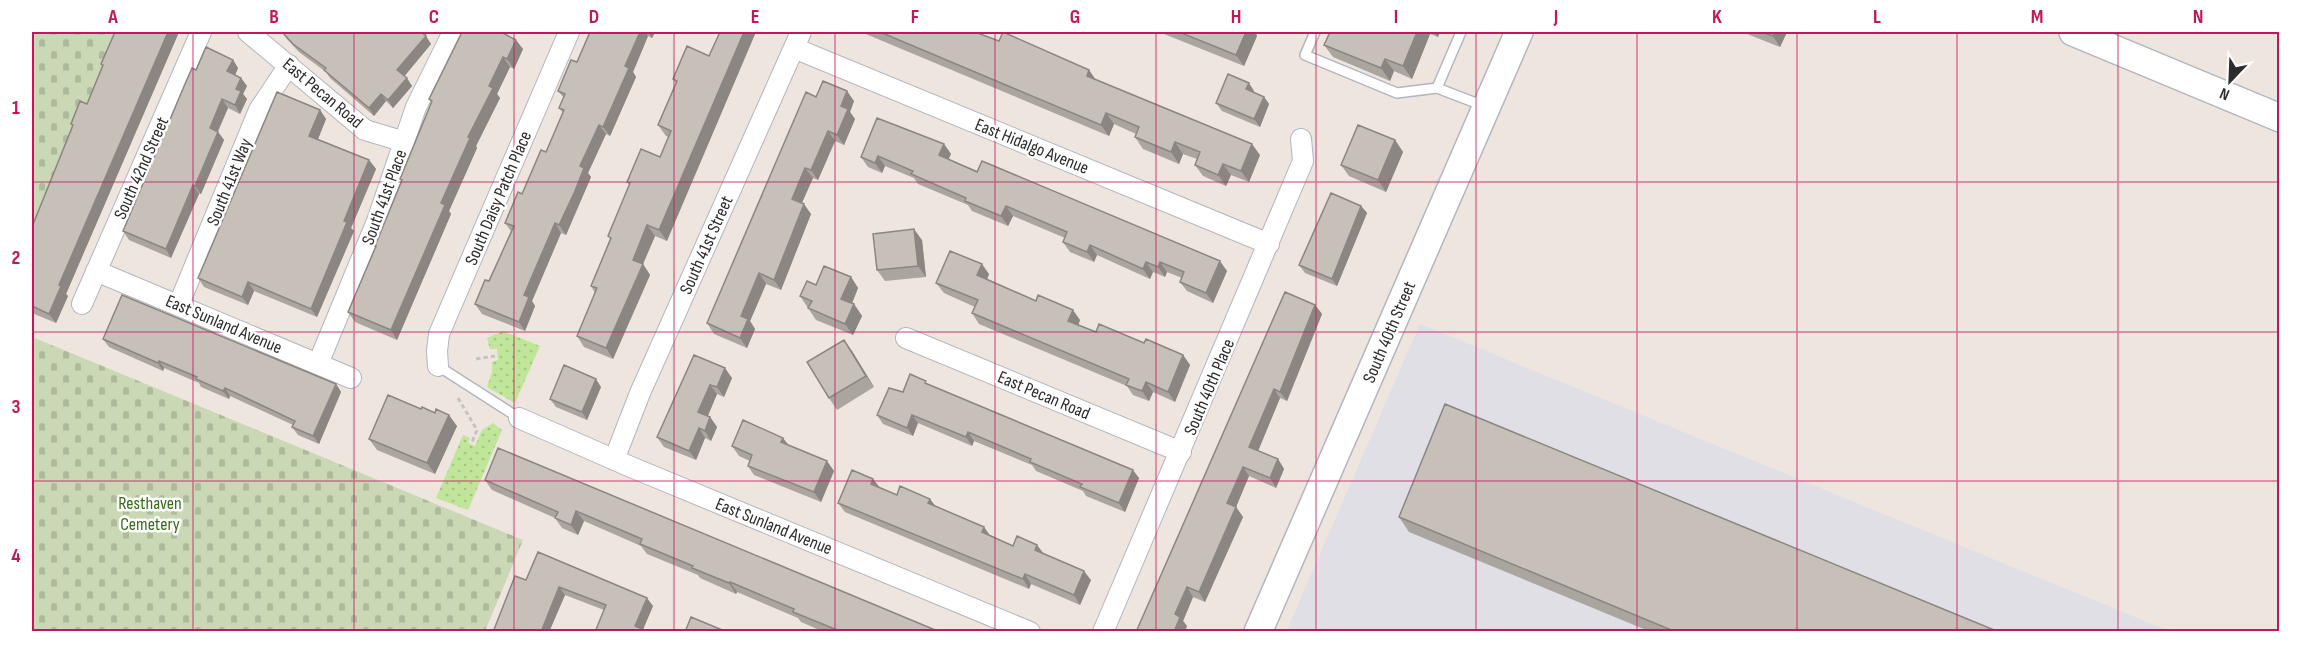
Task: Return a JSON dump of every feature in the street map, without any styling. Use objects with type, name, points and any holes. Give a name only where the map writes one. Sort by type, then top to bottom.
[{"type":"main road","name":"South 40th Street","points":[[1258,632],[1518,32]]},
{"type":"main road","points":[[2073,32],[2108,38],[2280,118]]},
{"type":"street","name":"South 42nd Street","points":[[82,304],[201,32]]},
{"type":"street","name":"East Pecan Road","points":[[248,32],[365,130],[405,142]]},
{"type":"street","name":"South 41st Place","points":[[318,364],[377,221],[416,107],[453,32]]},
{"type":"street","name":"South Daisy Patch Place","points":[[438,366],[437,351],[440,334],[569,32]]},
{"type":"street","name":"East Hidalgo Avenue","points":[[797,40],[1269,244]]},
{"type":"street","name":"South 41st Street","points":[[614,460],[640,393],[797,40]]},
{"type":"street","name":"South 41st Way","points":[[179,304],[259,110],[289,65]]},
{"type":"street","name":"South 40th Place","points":[[1103,632],[1304,161],[1300,139]]},
{"type":"street","name":"East Sunland Avenue","points":[[96,271],[351,378]]},
{"type":"street","name":"East Pecan Road","points":[[906,338],[1181,452]]},
{"type":"street","name":"East Sunland Avenue","points":[[519,418],[614,460],[1030,632]]},
{"type":"lane","points":[[1315,32],[1305,55],[1397,93],[1437,88],[1486,106]]},
{"type":"lane","points":[[1437,88],[1461,32]]},
{"type":"lane","points":[[438,366],[519,418]]},
{"type":"path","points":[[476,359],[495,356]]},
{"type":"path","points":[[458,398],[477,430],[472,442]]},
{"type":"shaded area","points":[[1420,324],[2169,631],[1286,632]]},
{"type":"green space","points":[[32,32],[118,32],[32,235]]},
{"type":"green space","points":[[503,331],[540,346],[515,403],[487,387],[492,372],[492,362],[498,360],[497,349],[490,349],[487,338]]},
{"type":"green space","name":"Resthaven Cemetery","points":[[32,337],[523,540],[485,631],[32,631]]},
{"type":"green space","points":[[493,423],[502,430],[468,510],[436,498],[463,435],[470,438],[468,443],[475,446],[482,430]]},
{"type":"building","points":[[115,32],[168,32],[59,285],[61,286],[49,314],[32,306],[32,227],[73,125],[71,124],[80,101],[87,104]]},
{"type":"building","points":[[282,32],[421,32],[426,36],[397,70],[407,78],[388,100],[381,94],[369,108],[324,70],[326,68],[293,44]]},
{"type":"building","points":[[462,32],[501,32],[516,40],[507,59],[503,57],[489,86],[493,88],[468,137],[470,138],[441,203],[445,205],[391,330],[348,312],[402,180],[400,179],[432,101],[429,99]]},
{"type":"building","points":[[590,32],[640,32],[625,66],[629,68],[603,127],[599,125],[580,166],[584,168],[575,191],[559,225],[555,223],[524,295],[529,297],[519,322],[475,304],[485,280],[489,281],[514,226],[505,223],[518,192],[522,194],[541,150],[546,152],[564,110],[559,108],[565,94],[558,91],[571,60],[577,62]]},
{"type":"building","points":[[720,32],[744,32],[659,230],[647,225],[633,260],[643,264],[606,348],[577,336],[597,288],[591,286],[611,238],[608,236],[641,149],[660,157],[671,131],[658,125],[677,81],[673,79],[687,46],[709,56]]},
{"type":"building","points":[[880,32],[975,32],[999,41],[1003,32],[1089,70],[1087,76],[1252,144],[1241,171],[1223,164],[1218,175],[1195,165],[1200,152],[1175,142],[1171,152],[1135,137],[1139,127],[1106,113],[1101,125]]},
{"type":"building","points":[[1179,32],[1246,32],[1236,55]]},
{"type":"building","points":[[1330,32],[1417,32],[1403,66],[1385,59],[1381,68],[1324,45]]},
{"type":"building","points":[[1762,32],[1774,32],[1773,36]]},
{"type":"building","points":[[206,47],[233,60],[227,71],[241,78],[236,89],[241,91],[235,105],[222,99],[210,128],[218,132],[166,249],[123,231],[192,68],[196,70]]},
{"type":"building","points":[[1228,74],[1249,83],[1246,89],[1264,97],[1254,119],[1216,103]]},
{"type":"building","points":[[823,81],[847,91],[841,106],[848,109],[837,135],[828,131],[811,170],[805,168],[792,199],[804,204],[774,280],[759,273],[741,316],[748,319],[740,338],[707,323],[806,92],[816,97]]},
{"type":"building","points":[[277,92],[320,110],[309,136],[369,160],[344,221],[347,222],[311,309],[248,282],[242,297],[198,278]]},
{"type":"building","points":[[877,118],[944,144],[939,155],[977,172],[982,161],[1220,261],[1206,293],[1180,282],[1184,272],[1160,262],[1158,267],[1146,262],[1143,269],[1090,245],[1087,252],[1063,242],[1067,232],[1006,206],[1001,216],[965,201],[966,198],[911,174],[913,171],[878,156],[875,163],[861,157]]},
{"type":"building","points":[[1358,125],[1395,140],[1378,180],[1341,165]]},
{"type":"building","points":[[1331,193],[1361,206],[1332,279],[1299,265]]},
{"type":"building","points":[[914,229],[918,266],[877,270],[873,234]]},
{"type":"building","points":[[950,251],[982,264],[977,275],[1036,301],[1038,295],[1073,310],[1068,321],[1096,332],[1099,324],[1144,343],[1146,339],[1183,355],[1168,392],[1146,382],[1142,391],[1126,385],[1129,379],[972,313],[978,300],[936,283]]},
{"type":"building","points":[[824,266],[851,277],[841,299],[854,304],[845,324],[808,308],[812,301],[800,296],[807,281],[816,285]]},
{"type":"building","points":[[1285,292],[1315,305],[1280,392],[1274,389],[1249,447],[1278,459],[1270,478],[1243,467],[1227,503],[1236,507],[1199,592],[1187,587],[1175,614],[1180,617],[1174,632],[1136,632]]},
{"type":"building","points":[[122,295],[336,384],[313,436],[292,427],[295,421],[225,388],[223,391],[196,379],[197,377],[103,339]]},
{"type":"building","points":[[844,340],[866,376],[829,398],[807,362]]},
{"type":"building","points":[[694,355],[725,368],[717,387],[710,385],[698,412],[710,417],[705,431],[699,428],[689,451],[657,437]]},
{"type":"building","points":[[564,365],[596,379],[582,412],[550,399]]},
{"type":"building","points":[[910,374],[926,381],[925,383],[1133,470],[1119,503],[1030,462],[1031,459],[968,432],[966,437],[912,415],[907,428],[877,415],[889,388],[903,392]]},
{"type":"building","points":[[388,395],[421,409],[422,407],[435,413],[436,409],[449,415],[427,463],[369,439]]},
{"type":"building","points":[[1445,404],[1999,632],[1676,632],[1399,517]]},
{"type":"building","points":[[743,420],[783,438],[781,442],[827,461],[814,492],[748,466],[752,455],[732,446]]},
{"type":"building","points":[[498,448],[940,632],[842,632],[793,612],[794,609],[692,568],[693,566],[640,544],[642,539],[576,511],[571,525],[555,518],[558,512],[485,480]]},
{"type":"building","points":[[852,470],[873,479],[871,484],[897,495],[900,486],[930,499],[928,503],[984,527],[982,532],[1013,546],[1017,536],[1037,545],[1035,550],[1084,571],[1074,595],[1025,574],[1023,579],[838,503]]},
{"type":"building","points":[[538,552],[647,598],[635,626],[649,632],[595,632],[606,605],[559,587],[541,632],[493,632],[515,576],[526,580]]},
{"type":"building","points":[[691,617],[727,632],[685,632]]}]
